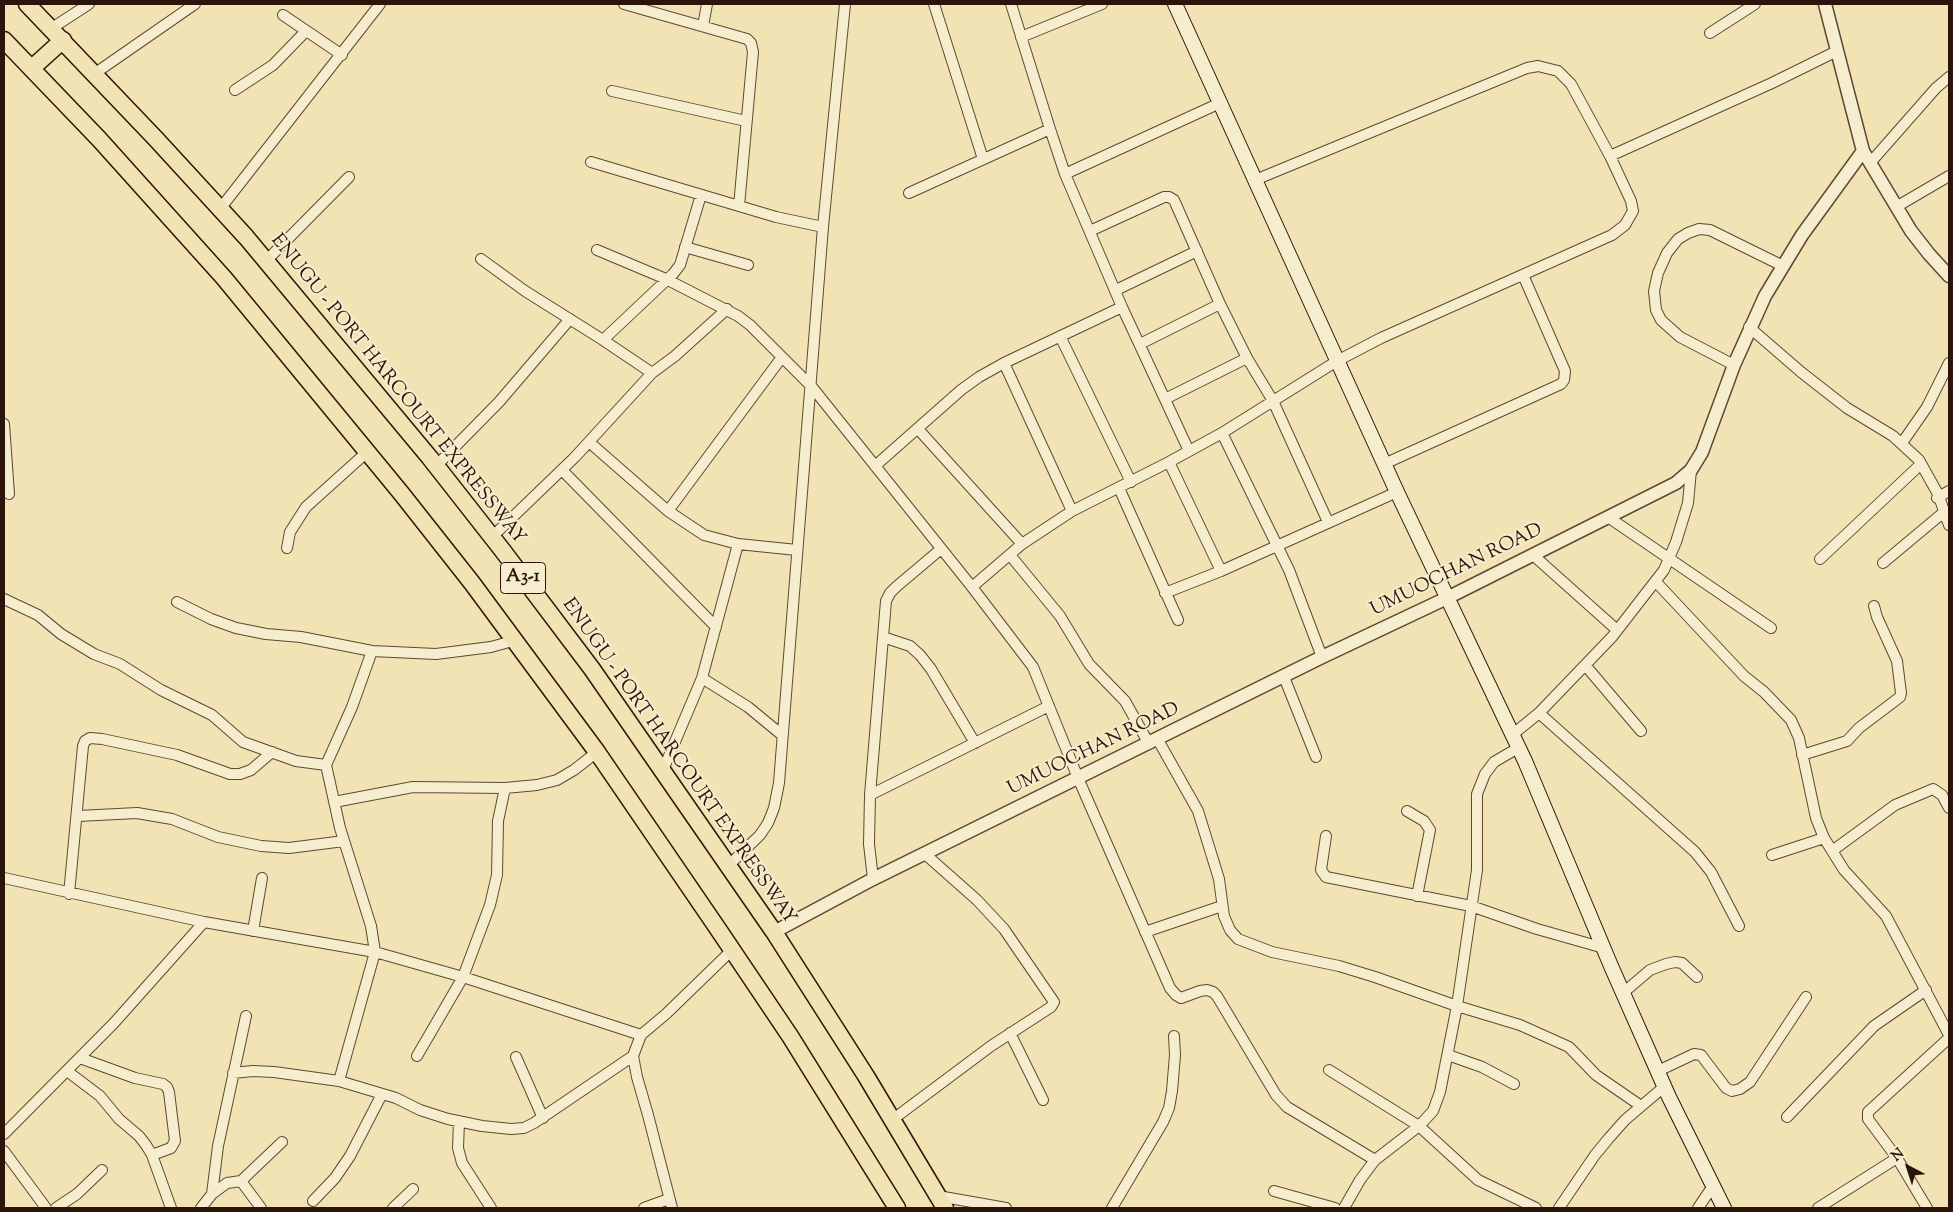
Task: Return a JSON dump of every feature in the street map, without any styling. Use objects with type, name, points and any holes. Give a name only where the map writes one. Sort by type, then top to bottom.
[{"type":"highway","name":"ENUGU - PORT HARCOURT EXPRESSWAY","points":[[27,4],[52,28],[266,261],[344,353],[492,537],[592,669],[774,932],[941,1202]]},
{"type":"highway","name":"A3-1","points":[[4,40],[106,146],[224,278],[367,452],[516,640],[597,752],[790,1036],[897,1208]]},
{"type":"highway","points":[[32,68],[63,40]]},
{"type":"main road","points":[[1175,4],[1384,464],[1515,741],[1664,1086],[1724,1208]]},
{"type":"street","points":[[52,28],[89,4]]},
{"type":"street","points":[[94,74],[195,4]]},
{"type":"street","points":[[220,209],[380,4]]},
{"type":"street","points":[[624,4],[747,39],[751,43],[753,52],[739,206]]},
{"type":"street","points":[[703,26],[706,4]]},
{"type":"street","points":[[728,866],[760,835],[768,823],[774,808],[779,783],[812,387],[823,228],[845,4]]},
{"type":"street","points":[[934,4],[983,159]]},
{"type":"street","points":[[1011,4],[1066,174],[1122,307],[1189,451]]},
{"type":"street","points":[[1710,33],[1755,4]]},
{"type":"street","points":[[1825,4],[1863,151],[1896,207],[1923,246],[1949,276]]},
{"type":"street","points":[[1021,37],[1096,5]]},
{"type":"street","points":[[283,16],[342,55]]},
{"type":"street","points":[[235,90],[273,65],[306,31]]},
{"type":"street","points":[[1610,156],[1772,83],[1837,51]]},
{"type":"street","points":[[972,587],[1022,544],[1072,511],[1222,433],[1337,361],[1381,338],[1612,235],[1630,218],[1633,212],[1631,201],[1610,156],[1571,84],[1558,71],[1538,66],[1527,68],[1255,180]]},
{"type":"street","points":[[1870,163],[1936,88],[1949,77]]},
{"type":"street","points":[[612,92],[746,121]]},
{"type":"street","points":[[1066,174],[1220,103]]},
{"type":"street","points":[[909,193],[1050,129]]},
{"type":"street","name":"UMUOCHAN ROAD","points":[[774,932],[873,879],[1447,598],[1676,483],[1691,470],[1702,452],[1749,327],[1783,266],[1816,215],[1863,151]]},
{"type":"street","points":[[591,162],[739,206],[823,228]]},
{"type":"street","points":[[1896,207],[1949,176]]},
{"type":"street","points":[[266,261],[349,177]]},
{"type":"street","points":[[603,340],[673,274],[680,265],[701,195]]},
{"type":"street","points":[[1090,231],[1164,197],[1174,200],[1220,304],[1247,358],[1273,401],[1328,522]]},
{"type":"street","points":[[1734,365],[1680,337],[1661,320],[1656,310],[1654,291],[1658,273],[1667,253],[1678,239],[1688,232],[1700,229],[1710,230],[1783,266]]},
{"type":"street","points":[[685,247],[748,265]]},
{"type":"street","points":[[597,250],[666,279],[727,309],[750,324],[812,387],[972,587],[1034,668],[1078,778],[1170,988],[1181,998],[1207,990],[1217,996],[1276,1095],[1287,1107],[1375,1160]]},
{"type":"street","points":[[1116,290],[1197,251]]},
{"type":"street","points":[[481,260],[525,291],[652,373]]},
{"type":"street","points":[[1384,464],[1561,384],[1564,380],[1565,372],[1523,275]]},
{"type":"street","points":[[1140,344],[1220,304]]},
{"type":"street","points":[[874,466],[961,390],[1004,363],[1122,307]]},
{"type":"street","points":[[492,537],[562,470],[652,373],[675,356],[727,309]]},
{"type":"street","points":[[436,466],[499,402],[570,319]]},
{"type":"street","points":[[1749,327],[1801,372],[1847,408],[1893,436],[1902,444],[1921,464],[1938,494],[1937,498],[1949,525]]},
{"type":"street","points":[[1060,336],[1130,482]]},
{"type":"street","points":[[668,511],[782,358]]},
{"type":"street","points":[[1166,399],[1247,358]]},
{"type":"street","points":[[1004,363],[1072,511]]},
{"type":"street","points":[[1902,444],[1927,406],[1949,363]]},
{"type":"street","points":[[4,424],[9,494]]},
{"type":"street","points":[[918,429],[1022,544]]},
{"type":"street","points":[[1222,433],[1278,545],[1298,590],[1322,658]]},
{"type":"street","points":[[589,442],[668,511],[704,535],[738,544],[797,550]]},
{"type":"street","points":[[287,548],[290,532],[306,507],[367,452]]},
{"type":"street","points":[[1169,462],[1221,570]]},
{"type":"street","points":[[1820,559],[1921,464]]},
{"type":"street","points":[[562,470],[716,627]]},
{"type":"street","points":[[1344,1208],[1360,1180],[1375,1160],[1419,1126],[1433,1111],[1440,1092],[1458,1006],[1477,870],[1477,794],[1485,774],[1617,630],[1656,582],[1669,559],[1688,503],[1691,470]]},
{"type":"street","points":[[1119,488],[1178,620]]},
{"type":"street","points":[[1937,498],[1949,491]]},
{"type":"street","points":[[1166,593],[1397,492]]},
{"type":"street","points":[[1883,563],[1944,512]]},
{"type":"street","points":[[1608,517],[1771,628]]},
{"type":"street","points":[[663,770],[702,678],[738,544]]},
{"type":"street","points":[[873,879],[869,844],[870,794],[886,601],[890,593],[941,549]]},
{"type":"street","points":[[1010,555],[1060,616],[1089,664],[1125,701],[1198,811],[1219,879],[1224,916],[1230,930],[1238,939],[1272,952],[1339,966],[1375,976],[1458,1006],[1520,1025],[1566,1045],[1596,1075],[1641,1106]]},
{"type":"street","points":[[1533,555],[1617,630]]},
{"type":"street","points":[[1656,582],[1744,676],[1764,692],[1791,720],[1800,738],[1816,818],[1824,838],[1844,870],[1886,916],[1949,1037],[1868,1112],[1868,1119],[1897,1158],[1927,1208]]},
{"type":"street","points":[[4,599],[38,616],[61,634],[94,654],[120,664],[161,690],[212,715],[243,742],[296,761],[326,766]]},
{"type":"street","points":[[177,602],[211,619],[236,628],[372,650],[436,654],[491,647],[516,640]]},
{"type":"street","points":[[1802,755],[1847,741],[1859,728],[1900,697],[1902,693],[1897,661],[1877,618],[1874,606]]},
{"type":"street","points":[[883,637],[910,646],[920,655],[931,669],[974,743]]},
{"type":"street","points":[[339,1081],[375,952],[371,926],[344,841],[326,766],[352,706],[372,650]]},
{"type":"street","points":[[1584,665],[1641,731]]},
{"type":"street","points":[[1284,677],[1316,757]]},
{"type":"street","points":[[702,678],[748,707],[782,735]]},
{"type":"street","points":[[870,794],[1049,706]]},
{"type":"street","points":[[1540,713],[1695,852],[1711,872],[1739,926]]},
{"type":"street","points":[[69,894],[85,741],[90,738],[177,755],[230,774],[240,774],[251,770],[272,752]]},
{"type":"street","points":[[334,802],[413,787],[505,788],[538,784],[557,780],[574,770],[597,752]]},
{"type":"street","points":[[417,1056],[463,976],[490,905],[497,875],[498,821],[505,788]]},
{"type":"street","points":[[1832,851],[1887,810],[1933,789],[1942,795],[1949,808]]},
{"type":"street","points":[[1407,811],[1424,821],[1430,830],[1417,896]]},
{"type":"street","points":[[78,816],[137,813],[172,820],[218,837],[261,846],[289,848],[344,841]]},
{"type":"street","points":[[1326,836],[1320,870],[1326,877],[1471,906],[1537,929],[1604,948]]},
{"type":"street","points":[[1772,855],[1824,838]]},
{"type":"street","points":[[892,1120],[1010,1033],[1051,1007],[1054,1002],[1004,929],[977,900],[925,854]]},
{"type":"street","points":[[4,878],[69,894],[204,922],[375,952],[463,976],[641,1035]]},
{"type":"street","points":[[253,931],[262,878]]},
{"type":"street","points":[[1145,932],[1222,906]]},
{"type":"street","points":[[4,1134],[114,1023],[204,922]]},
{"type":"street","points":[[644,1208],[671,1206],[637,1078],[633,1056],[641,1035],[666,1014],[732,950]]},
{"type":"street","points":[[1623,993],[1650,970],[1675,962],[1682,963],[1697,977]]},
{"type":"street","points":[[1787,1117],[1870,1029],[1926,990]]},
{"type":"street","points":[[1658,1072],[1694,1054],[1701,1055],[1726,1088],[1732,1091],[1740,1089],[1750,1082],[1806,997]]},
{"type":"street","points":[[212,1194],[214,1172],[246,1016]]},
{"type":"street","points":[[1010,1033],[1043,1100]]},
{"type":"street","points":[[1112,1208],[1163,1122],[1169,1108],[1173,1082],[1174,1036]]},
{"type":"street","points":[[1448,1055],[1482,1067],[1514,1084]]},
{"type":"street","points":[[233,1073],[274,1072],[339,1081],[396,1098],[420,1110],[459,1121],[511,1129],[524,1128],[543,1118],[633,1056]]},
{"type":"street","points":[[516,1057],[543,1118]]},
{"type":"street","points":[[80,1058],[135,1078],[163,1084],[167,1087],[170,1092],[175,1141],[171,1148],[152,1155]]},
{"type":"street","points":[[1328,1070],[1419,1126],[1478,1180],[1536,1208]]},
{"type":"street","points":[[67,1071],[103,1100],[119,1119],[139,1136],[152,1155],[171,1208]]},
{"type":"street","points":[[1559,1208],[1595,1154],[1625,1120],[1664,1086]]},
{"type":"street","points":[[313,1201],[335,1178],[350,1156],[382,1094]]},
{"type":"street","points":[[459,1121],[458,1148],[462,1163],[491,1208]]},
{"type":"street","points":[[201,1208],[212,1194],[228,1184],[241,1181],[282,1142]]},
{"type":"street","points":[[4,1151],[46,1208]]},
{"type":"street","points":[[1818,1208],[1897,1158]]},
{"type":"street","points":[[56,1208],[77,1194],[102,1170]]},
{"type":"street","points":[[214,1172],[228,1184]]},
{"type":"street","points":[[241,1181],[262,1208]]},
{"type":"street","points":[[1698,1208],[1713,1186]]},
{"type":"street","points":[[393,1208],[413,1189]]},
{"type":"street","points":[[1274,1191],[1335,1208]]},
{"type":"street","points":[[941,1202],[1006,1208]]}]
